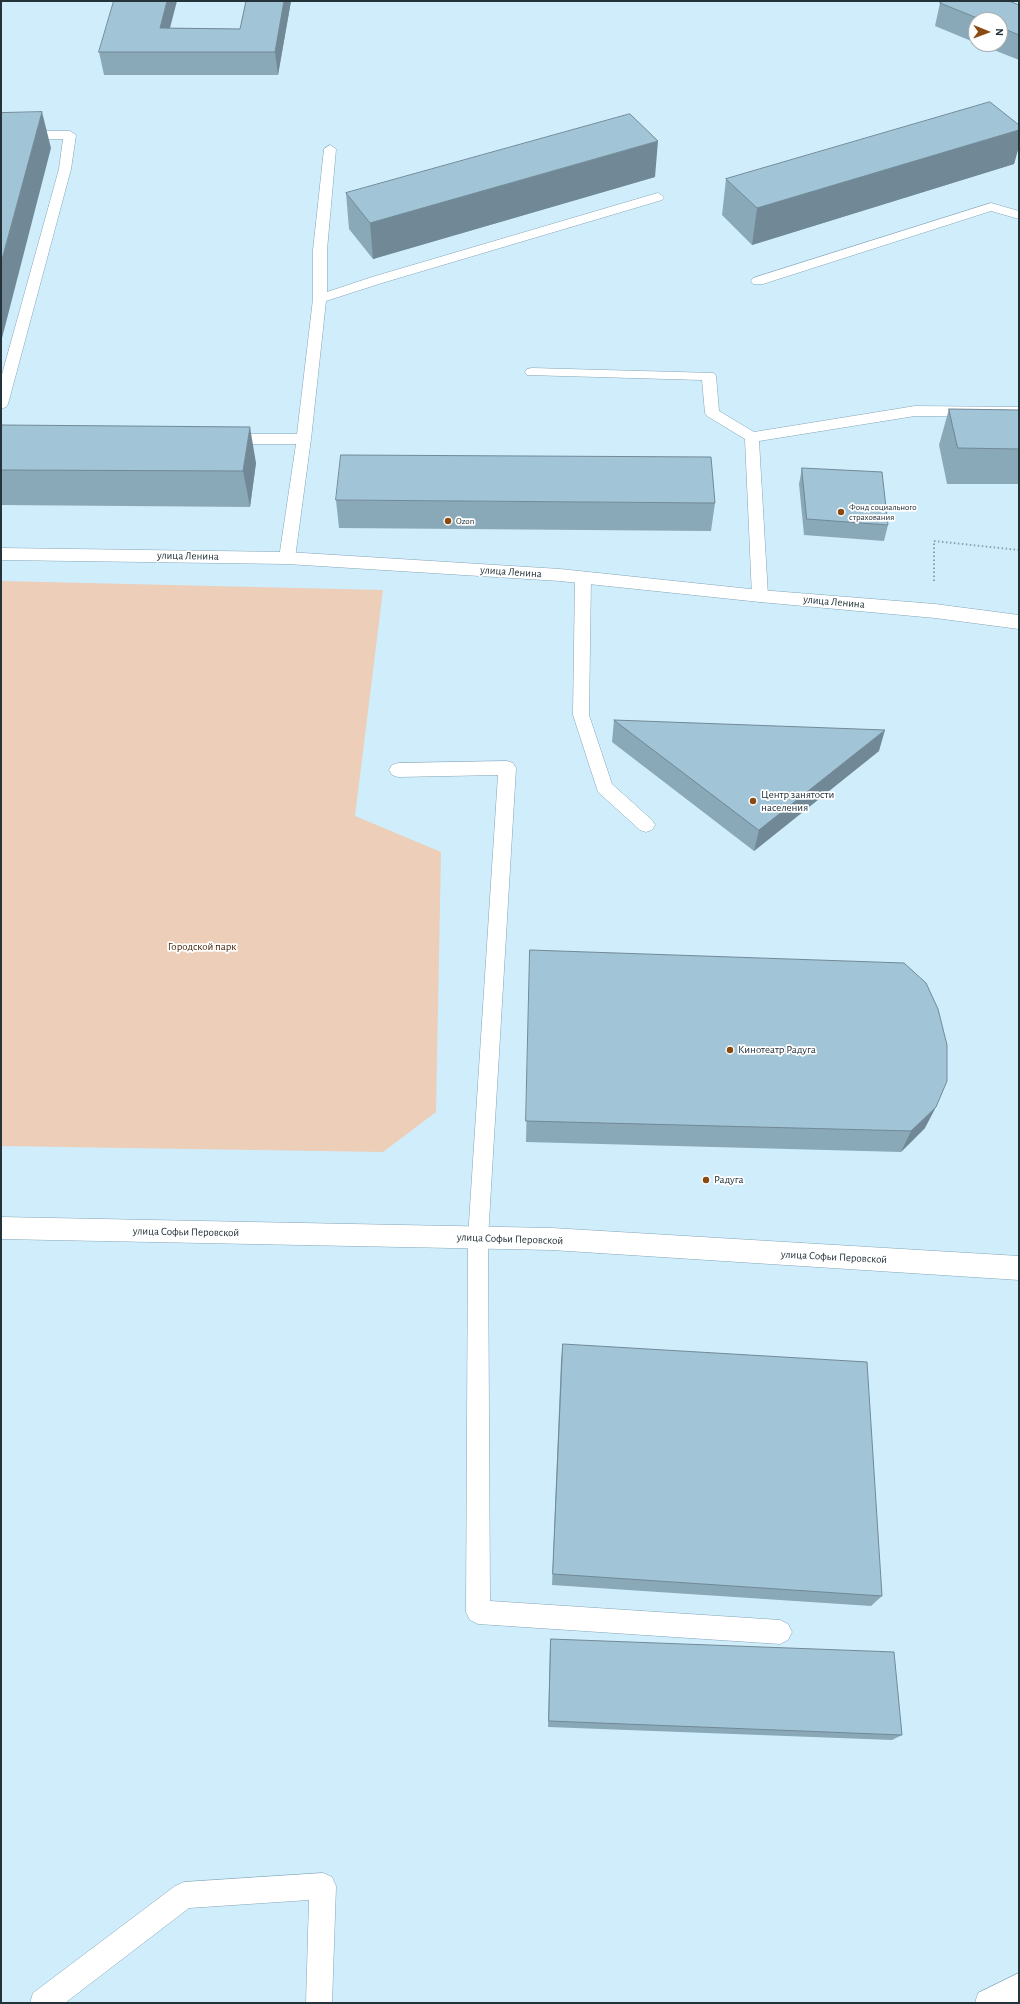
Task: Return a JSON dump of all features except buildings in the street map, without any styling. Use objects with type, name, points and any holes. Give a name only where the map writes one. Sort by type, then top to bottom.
[{"type":"street","name":"улица Ленина","points":[[1,554],[287,558],[583,577],[760,596],[935,611],[1019,622]]},
{"type":"street","name":"улица Софьи Перовской","points":[[1,1228],[552,1240],[1019,1268]]},
{"type":"lane","points":[[1,136],[70,135],[65,169],[1,404]]},
{"type":"lane","points":[[287,558],[304,438],[320,298],[320,250],[330,149]]},
{"type":"lane","points":[[320,298],[658,198]]},
{"type":"lane","points":[[758,281],[991,207],[1019,215]]},
{"type":"lane","points":[[532,372],[709,376],[712,413],[752,437],[915,411],[1019,412]]},
{"type":"lane","points":[[752,437],[760,596]]},
{"type":"lane","points":[[213,439],[304,438]]},
{"type":"lane","points":[[583,577],[581,716],[604,787],[646,825]]},
{"type":"lane","points":[[398,770],[507,768],[478,1238],[478,1612],[780,1632]]},
{"type":"lane","points":[[43,2003],[184,1895],[323,1886],[319,2003]]},
{"type":"lane","points":[[988,2003],[1019,1986]]},
{"type":"path","points":[[935,611],[934,541],[1019,550]]},
{"type":"green space","name":"Городской парк","points":[[1,581],[383,590],[355,816],[441,852],[436,1112],[383,1152],[1,1146]]},
{"type":"place","name":"Фонд социального страхования","points":[[841,512]]},
{"type":"place","name":"Ozon","points":[[448,521]]},
{"type":"place","name":"Центр занятости населения","points":[[753,801]]},
{"type":"place","name":"Кинотеатр Радуга","points":[[730,1050]]},
{"type":"place","name":"Радуга","points":[[706,1180]]}]
